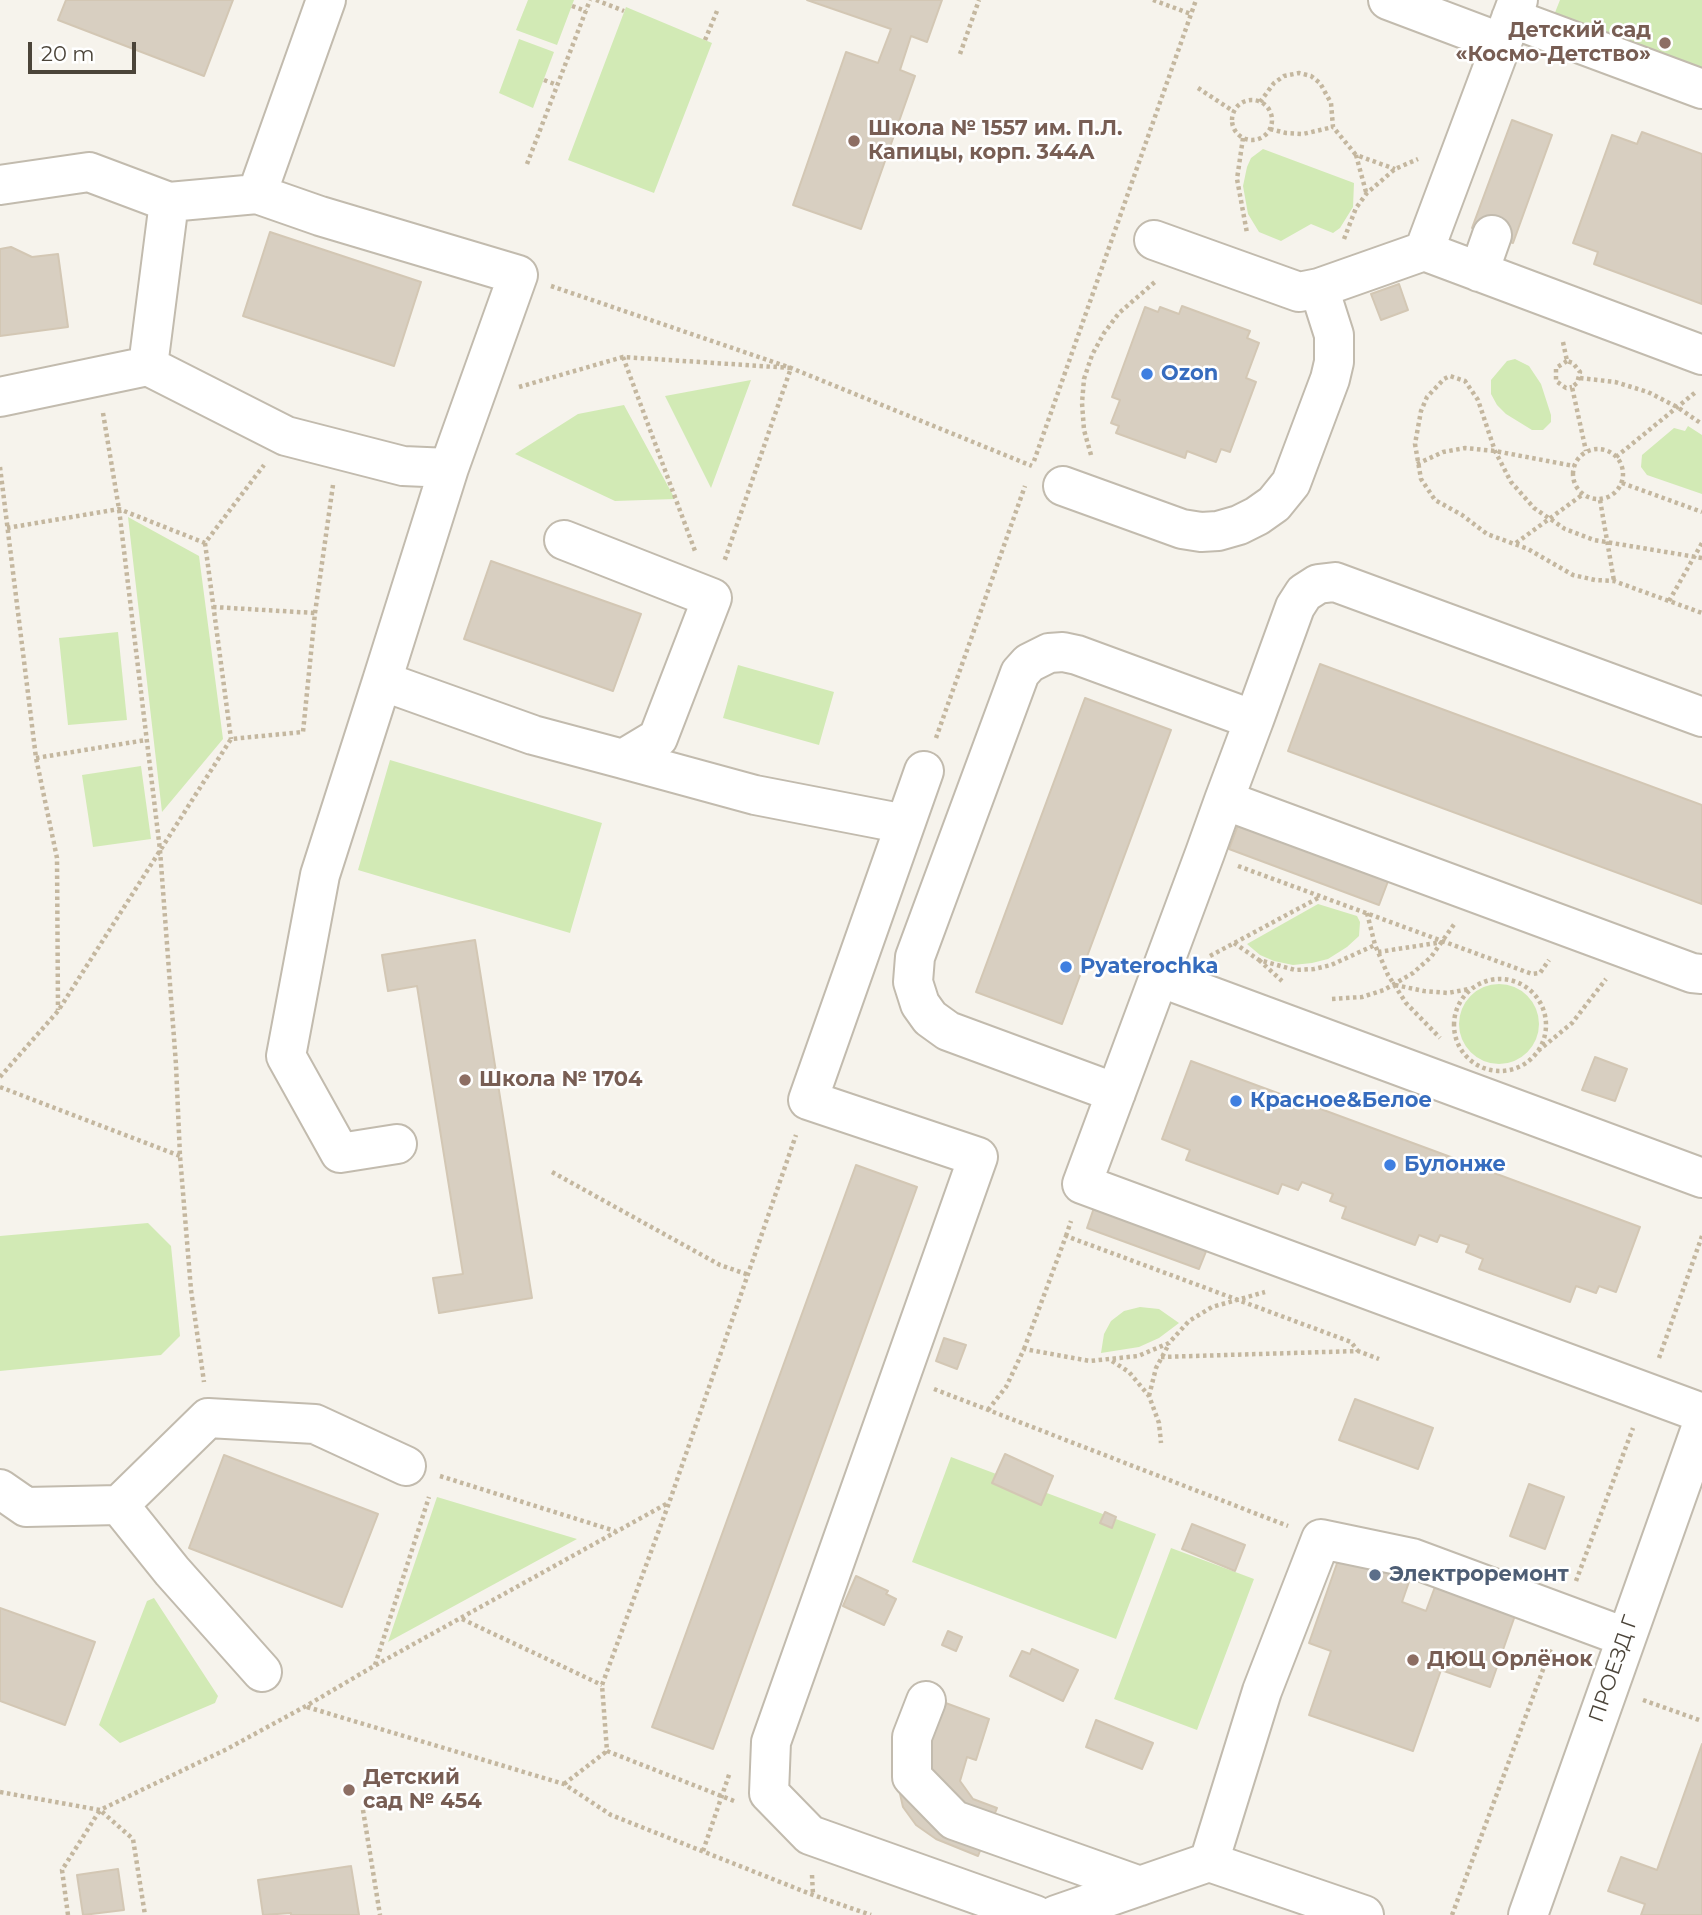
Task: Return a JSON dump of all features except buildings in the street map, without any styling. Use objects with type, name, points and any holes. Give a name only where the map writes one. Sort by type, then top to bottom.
[{"type":"lane","points":[[257,194],[326,0]]},
{"type":"lane","points":[[1388,0],[1510,20],[1702,89]]},
{"type":"lane","points":[[1424,251],[1510,20]]},
{"type":"lane","points":[[0,185],[89,172],[169,202],[257,194],[320,216],[518,275],[449,468],[320,875],[286,1056],[341,1153],[397,1144]]},
{"type":"lane","points":[[148,366],[169,202]]},
{"type":"lane","points":[[1479,272],[1493,235]]},
{"type":"lane","points":[[1154,240],[1293,291],[1308,291],[1331,284],[1424,251],[1702,355]]},
{"type":"lane","points":[[1063,486],[1182,530],[1201,532],[1239,525],[1274,504],[1291,482],[1332,371],[1334,335],[1331,284]]},
{"type":"lane","points":[[0,397],[148,366],[286,436],[403,466],[449,468]]},
{"type":"lane","points":[[564,540],[712,598],[658,738],[623,759]]},
{"type":"lane","points":[[1702,717],[1335,582],[1318,584],[1304,593],[1295,607],[1254,720],[1219,829],[1163,978],[1116,1093],[1087,1200],[1702,1413]]},
{"type":"lane","points":[[1116,1093],[948,1031],[930,1018],[920,1004],[913,982],[915,957],[1015,686],[1020,673],[1029,663],[1049,653],[1063,652],[1254,720]]},
{"type":"lane","points":[[382,681],[533,735],[755,796],[905,824]]},
{"type":"lane","points":[[924,771],[807,1100],[978,1157],[771,1742],[769,1793],[810,1835],[1035,1915]]},
{"type":"lane","points":[[1219,829],[1476,893],[1702,975]]},
{"type":"lane","points":[[1163,978],[1702,1178]]},
{"type":"lane","points":[[0,1489],[26,1507],[119,1505],[208,1418],[315,1424],[421,1470]]},
{"type":"lane","name":"ПРОЕЗД Г","points":[[1528,1915],[1702,1424]]},
{"type":"lane","points":[[119,1505],[172,1571],[262,1672]]},
{"type":"lane","points":[[1209,1862],[1262,1691],[1321,1539],[1412,1558],[1625,1637]]},
{"type":"lane","points":[[926,1701],[912,1737],[912,1777],[954,1820],[1140,1886]]},
{"type":"lane","points":[[1056,1915],[1209,1862],[1364,1915]]},
{"type":"path","points":[[527,164],[590,0]]},
{"type":"path","points":[[596,0],[624,11]]},
{"type":"path","points":[[960,54],[979,0]]},
{"type":"path","points":[[1153,0],[1191,14]]},
{"type":"path","points":[[572,6],[586,11]]},
{"type":"path","points":[[705,40],[717,11]]},
{"type":"path","points":[[1260,102],[1274,83],[1284,76],[1299,73],[1311,76],[1320,83],[1331,103],[1334,127],[1356,155],[1367,193]]},
{"type":"path","points":[[544,79],[557,85]]},
{"type":"path","points":[[1198,88],[1233,111]]},
{"type":"path","points":[[1245,101],[1260,102],[1271,113],[1270,129],[1259,139],[1243,138],[1233,127],[1233,111],[1245,101]]},
{"type":"path","points":[[1270,129],[1296,134],[1334,127]]},
{"type":"path","points":[[1112,503],[1093,463],[1084,430],[1084,379],[1092,355],[1119,313],[1137,296],[1156,282],[1179,271],[1225,266],[1247,238],[1237,179],[1243,138]]},
{"type":"path","points":[[1331,284],[1352,217],[1367,193],[1395,169],[1426,156],[1460,154]]},
{"type":"path","points":[[1356,155],[1395,169]]},
{"type":"path","points":[[518,275],[791,368],[1032,466],[924,771]]},
{"type":"path","points":[[1554,299],[1567,361],[1578,367],[1580,378]]},
{"type":"path","points":[[475,400],[623,357],[791,368]]},
{"type":"path","points":[[623,357],[712,598]]},
{"type":"path","points":[[1567,361],[1556,368],[1554,374],[1560,386],[1572,387]]},
{"type":"path","points":[[712,598],[791,368]]},
{"type":"path","points":[[1702,558],[1580,536],[1534,508],[1511,482],[1495,451],[1478,400],[1465,381],[1450,376],[1444,379],[1435,387],[1421,411],[1415,444],[1417,464],[1421,479],[1435,500],[1462,515],[1487,534],[1516,544],[1573,575],[1615,581],[1702,613]]},
{"type":"path","points":[[97,377],[119,509],[160,850],[191,1290],[208,1418]]},
{"type":"path","points":[[1572,387],[1580,378]]},
{"type":"path","points":[[1580,378],[1615,382],[1648,393],[1677,407],[1702,424]]},
{"type":"path","points":[[1616,457],[1702,386]]},
{"type":"path","points":[[1572,387],[1586,451]]},
{"type":"path","points":[[0,1077],[58,1011],[231,739],[205,543],[286,436]]},
{"type":"path","points":[[1417,464],[1453,449],[1465,448],[1574,466]]},
{"type":"path","points":[[231,739],[303,732],[315,613],[338,449]]},
{"type":"path","points":[[1602,449],[1616,457],[1623,470],[1622,483],[1610,498],[1590,499],[1575,487],[1572,477],[1574,466],[1580,455],[1586,451],[1602,449]]},
{"type":"path","points":[[0,467],[36,758],[57,858],[58,1011]]},
{"type":"path","points":[[1622,483],[1702,512]]},
{"type":"path","points":[[1516,544],[1582,495]]},
{"type":"path","points":[[1600,500],[1615,581]]},
{"type":"path","points":[[7,528],[119,509],[205,543]]},
{"type":"path","points":[[1669,601],[1702,543]]},
{"type":"path","points":[[214,607],[315,613]]},
{"type":"path","points":[[36,758],[146,740]]},
{"type":"path","points":[[1219,829],[1321,896],[1523,971],[1536,974],[1543,971],[1561,925]]},
{"type":"path","points":[[1326,998],[1362,997],[1394,984],[1421,967],[1443,942],[1476,893]]},
{"type":"path","points":[[1163,978],[1321,896]]},
{"type":"path","points":[[1367,913],[1375,945],[1394,984],[1420,1020],[1443,1041]]},
{"type":"path","points":[[1378,952],[1443,942]]},
{"type":"path","points":[[1234,943],[1284,982]]},
{"type":"path","points":[[1259,960],[1295,970],[1314,969],[1349,958],[1375,945]]},
{"type":"path","points":[[1453,1046],[1485,1068],[1514,1069],[1527,1062],[1557,1037],[1590,1002],[1623,948]]},
{"type":"path","points":[[1519,983],[1523,971]]},
{"type":"path","points":[[1462,1051],[1454,1025],[1456,1011],[1462,999],[1482,982],[1507,979],[1531,990],[1545,1013],[1544,1039],[1538,1051]]},
{"type":"path","points":[[1394,984],[1424,991],[1471,989]]},
{"type":"path","points":[[0,1087],[180,1156]]},
{"type":"path","points":[[607,1751],[602,1685],[749,1275],[807,1100]]},
{"type":"path","points":[[552,1172],[720,1265],[749,1275]]},
{"type":"path","points":[[988,1410],[1006,1387],[1024,1349],[1066,1236],[1351,1342],[1357,1351]]},
{"type":"path","points":[[1149,1396],[1161,1357],[1180,1330],[1198,1315],[1235,1299]]},
{"type":"path","points":[[1024,1349],[1067,1358],[1111,1360],[1138,1356],[1169,1343]]},
{"type":"path","points":[[1161,1357],[1357,1351],[1379,1359]]},
{"type":"path","points":[[1111,1360],[1129,1372],[1149,1396],[1159,1423],[1161,1443]]},
{"type":"path","points":[[899,1375],[1321,1539]]},
{"type":"path","points":[[374,1666],[421,1470],[616,1532]]},
{"type":"path","points":[[68,1915],[62,1870],[100,1810],[227,1749],[669,1503]]},
{"type":"path","points":[[461,1618],[602,1685]]},
{"type":"path","points":[[1641,1699],[1702,1721]]},
{"type":"path","points":[[306,1706],[564,1784],[611,1815],[813,1895],[871,1915]]},
{"type":"path","points":[[564,1784],[607,1751]]},
{"type":"path","points":[[607,1751],[734,1801]]},
{"type":"path","points":[[0,1792],[100,1810],[133,1839],[145,1915]]},
{"type":"path","points":[[703,1851],[722,1796]]},
{"type":"path","points":[[363,1810],[380,1915]]},
{"type":"green space","points":[[528,0],[574,0],[557,45],[516,30]]},
{"type":"green space","name":"Детский сад «Космо-Детство»","points":[[1560,0],[1702,0],[1702,70],[1554,15]]},
{"type":"green space","points":[[626,7],[712,43],[654,193],[568,160]]},
{"type":"green space","points":[[519,39],[554,52],[533,108],[499,93]]},
{"type":"green space","points":[[1263,149],[1354,183],[1353,207],[1340,228],[1333,233],[1311,224],[1281,241],[1259,232],[1248,214],[1243,186],[1251,158]]},
{"type":"green space","points":[[1515,359],[1529,366],[1541,384],[1551,415],[1551,422],[1543,430],[1532,430],[1506,414],[1491,394],[1491,380],[1507,361]]},
{"type":"green space","points":[[751,380],[711,488],[665,396]]},
{"type":"green space","points":[[624,405],[675,499],[615,501],[515,454],[578,414]]},
{"type":"green space","points":[[1688,426],[1702,435],[1702,494],[1647,475],[1641,467],[1642,455],[1674,428],[1685,431]]},
{"type":"green space","points":[[128,517],[199,556],[223,739],[162,812]]},
{"type":"green space","points":[[118,632],[127,720],[68,725],[59,638]]},
{"type":"green space","points":[[738,665],[834,692],[819,745],[723,718]]},
{"type":"green space","points":[[390,760],[602,823],[570,933],[358,870]]},
{"type":"green space","points":[[141,766],[151,839],[93,847],[82,775]]},
{"type":"green space","points":[[1318,904],[1357,916],[1360,922],[1359,936],[1328,959],[1293,965],[1260,955],[1247,944]]},
{"type":"green space","points":[[1499,984],[1514,987],[1527,996],[1536,1009],[1539,1024],[1536,1039],[1527,1052],[1514,1061],[1499,1064],[1484,1061],[1471,1052],[1462,1039],[1459,1024],[1462,1009],[1471,996],[1484,987]]},
{"type":"green space","points":[[148,1223],[171,1246],[180,1336],[161,1355],[0,1371],[0,1236]]},
{"type":"green space","points":[[1140,1307],[1159,1309],[1179,1323],[1159,1338],[1139,1347],[1101,1353],[1104,1334],[1111,1321],[1124,1311]]},
{"type":"green space","points":[[951,1457],[1156,1534],[1116,1639],[912,1562]]},
{"type":"green space","points":[[437,1497],[577,1539],[388,1642]]},
{"type":"green space","points":[[1171,1548],[1254,1579],[1197,1730],[1114,1699]]},
{"type":"green space","points":[[154,1598],[218,1696],[215,1703],[120,1743],[99,1725],[147,1601]]},
{"type":"place","name":"Детский сад «Космо-Детство»","points":[[1665,43]]},
{"type":"place","name":"Школа № 1557 им. П.Л. Капицы, корп. 344А","points":[[854,141]]},
{"type":"place","name":"Ozon","points":[[1147,374]]},
{"type":"place","name":"Pyaterochka","points":[[1066,967]]},
{"type":"place","name":"Школа № 1704","points":[[465,1080]]},
{"type":"place","name":"Красное&Белое","points":[[1236,1101]]},
{"type":"place","name":"Булонже","points":[[1390,1165]]},
{"type":"place","name":"Электроремонт","points":[[1375,1575]]},
{"type":"place","name":"ДЮЦ Орлёнок","points":[[1413,1660]]},
{"type":"place","name":"Детский сад № 454","points":[[349,1790]]}]
